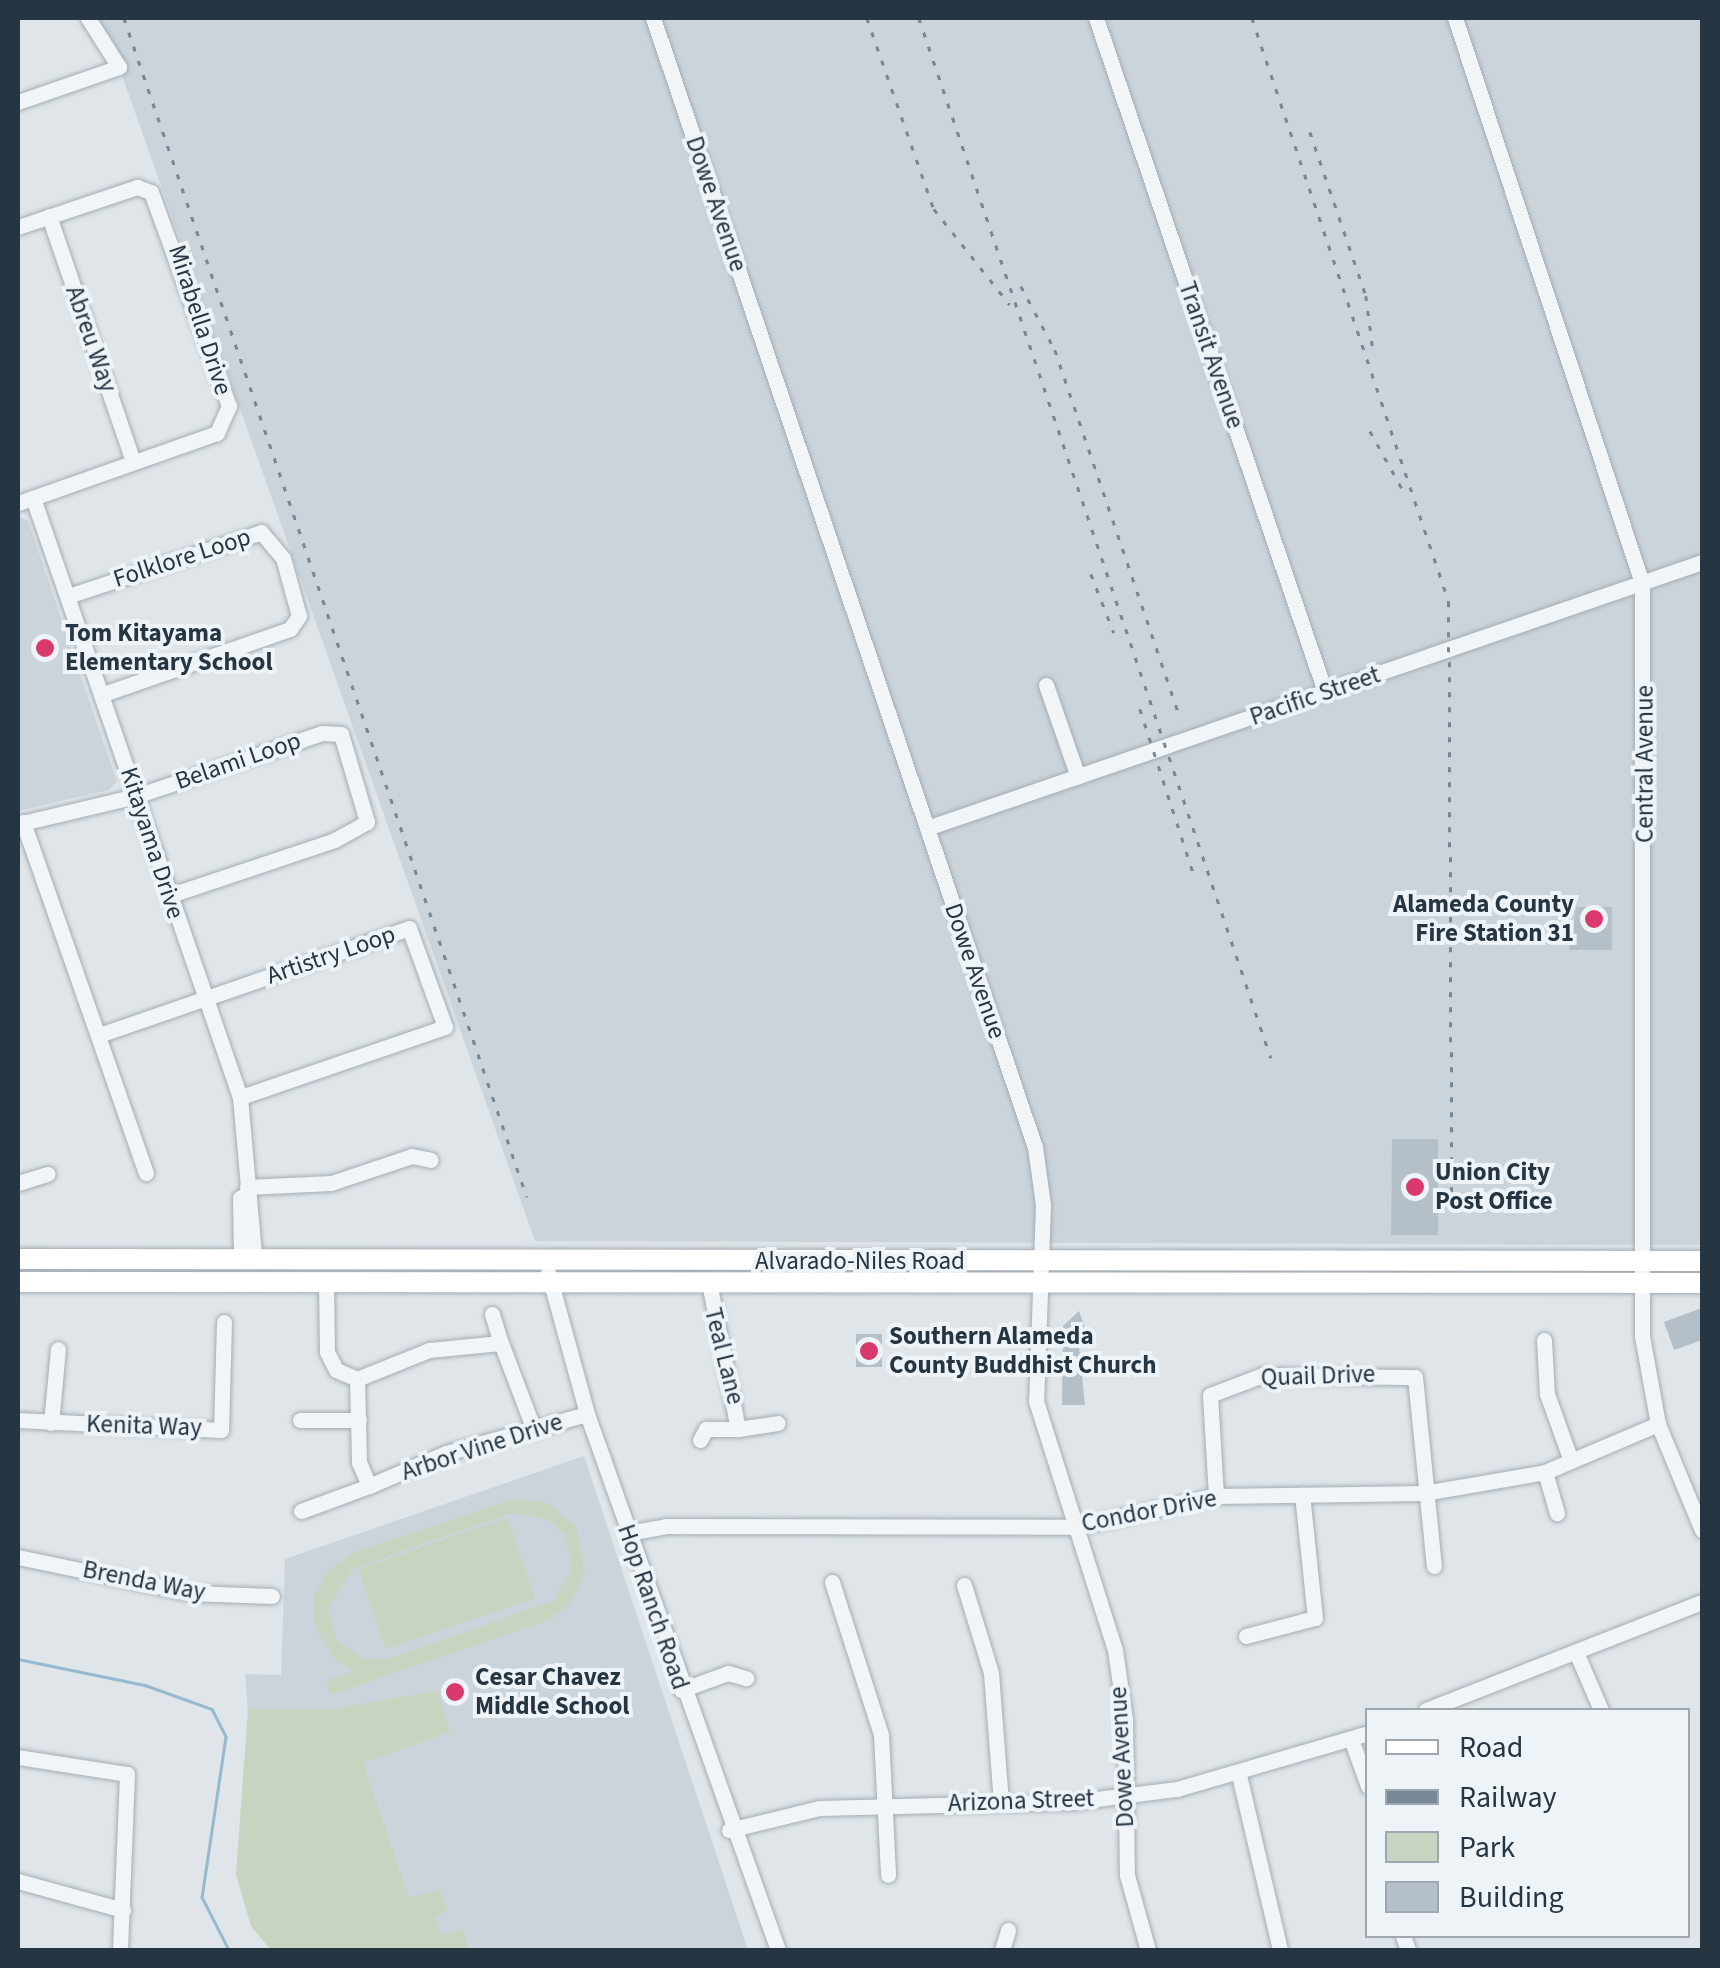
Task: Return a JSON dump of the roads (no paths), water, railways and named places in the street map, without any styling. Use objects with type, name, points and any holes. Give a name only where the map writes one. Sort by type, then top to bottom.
[{"type":"main road","name":"Alvarado-Niles Road","points":[[18,1259],[247,1255],[548,1258],[1039,1272],[1702,1283]]},
{"type":"main road","name":"Alvarado-Niles Road","points":[[18,1282],[709,1283],[1039,1272],[1702,1261]]},
{"type":"street","points":[[18,102],[119,67],[88,18]]},
{"type":"street","name":"Dowe Avenue","points":[[653,18],[1035,1147],[1039,1272],[1036,1400],[1115,1650],[1130,1893],[1148,1950]]},
{"type":"street","name":"Transit Avenue","points":[[1096,18],[1325,692]]},
{"type":"street","name":"Central Avenue","points":[[1454,18],[1642,583],[1645,1368],[1658,1424],[1702,1530]]},
{"type":"street","name":"Mirabella Drive","points":[[25,500],[217,433],[229,416],[164,213],[137,187],[48,216]]},
{"type":"street","points":[[18,227],[48,216]]},
{"type":"street","name":"Abreu Way","points":[[48,216],[133,461]]},
{"type":"street","name":"Kitayama Drive","points":[[25,500],[68,596],[240,1097],[247,1255]]},
{"type":"street","name":"Folklore Loop","points":[[68,596],[262,532],[283,558],[300,616],[279,635],[103,694]]},
{"type":"street","name":"Pacific Street","points":[[927,828],[1702,562]]},
{"type":"street","points":[[1046,685],[1078,777]]},
{"type":"street","name":"Belami Loop","points":[[20,823],[136,796],[310,736],[341,734],[367,822],[335,840],[168,896]]},
{"type":"street","points":[[20,823],[146,1173]]},
{"type":"street","name":"Artistry Loop","points":[[206,997],[409,928],[428,976],[445,1027],[240,1097]]},
{"type":"street","points":[[99,1035],[206,997]]},
{"type":"street","points":[[247,1190],[331,1182],[412,1156],[431,1160]]},
{"type":"street","points":[[18,1183],[48,1174]]},
{"type":"street","name":"Hop Ranch Road","points":[[548,1258],[548,1281],[587,1414],[729,1830],[778,1950]]},
{"type":"street","points":[[326,1280],[329,1360],[357,1379],[429,1350],[501,1343]]},
{"type":"street","name":"Teal Lane","points":[[709,1283],[738,1429]]},
{"type":"street","points":[[492,1314],[534,1430]]},
{"type":"street","name":"Kenita Way","points":[[18,1420],[222,1430],[224,1322]]},
{"type":"street","points":[[1544,1340],[1547,1394],[1570,1458]]},
{"type":"street","points":[[51,1422],[58,1349]]},
{"type":"street","name":"Quail Drive","points":[[1216,1496],[1205,1407],[1210,1395],[1263,1374],[1415,1378],[1424,1493]]},
{"type":"street","name":"Arbor Vine Drive","points":[[357,1379],[368,1486],[446,1453],[587,1414]]},
{"type":"street","points":[[300,1420],[359,1420]]},
{"type":"street","name":"Teal Lane","points":[[700,1440],[706,1429],[778,1423]]},
{"type":"street","name":"Condor Drive","points":[[628,1533],[666,1526],[1075,1527],[1216,1496],[1424,1493],[1545,1472],[1570,1458],[1658,1424]]},
{"type":"street","points":[[1545,1472],[1558,1513]]},
{"type":"street","points":[[301,1512],[368,1486]]},
{"type":"street","points":[[1424,1493],[1434,1566]]},
{"type":"street","points":[[1246,1636],[1315,1618],[1302,1494]]},
{"type":"street","name":"Brenda Way","points":[[18,1558],[190,1594],[272,1596]]},
{"type":"street","points":[[832,1582],[881,1735],[888,1875]]},
{"type":"street","points":[[964,1585],[997,1705],[1002,1802]]},
{"type":"street","points":[[1439,1708],[1466,1704],[1576,1652],[1702,1602]]},
{"type":"street","points":[[1576,1652],[1600,1708]]},
{"type":"street","points":[[681,1690],[728,1673],[746,1678]]},
{"type":"street","name":"Arizona Street","points":[[729,1830],[819,1808],[1124,1795],[1238,1775],[1365,1733]]},
{"type":"street","points":[[1351,1739],[1365,1778]]},
{"type":"street","points":[[18,1757],[127,1774],[120,1950]]},
{"type":"street","points":[[1238,1775],[1280,1950]]},
{"type":"street","points":[[18,1881],[123,1910]]},
{"type":"street","points":[[1002,1950],[1008,1930]]},
{"type":"waterway","points":[[18,1659],[145,1685],[212,1709],[226,1737],[202,1897],[229,1950]]},
{"type":"railway","points":[[124,18],[527,1197]]},
{"type":"railway","points":[[867,18],[934,209],[1010,305]]},
{"type":"railway","points":[[919,18],[1271,1058]]},
{"type":"railway","points":[[1252,18],[1449,602],[1452,1202]]},
{"type":"railway","points":[[1310,132],[1366,296],[1373,349]]},
{"type":"railway","points":[[1021,286],[1055,350],[1178,712]]},
{"type":"railway","points":[[1370,431],[1405,494]]},
{"type":"railway","points":[[1091,574],[1114,633]]},
{"type":"railway","points":[[1140,709],[1194,875]]},
{"type":"place","name":"Tom Kitayama Elementary School","points":[[45,648]]},
{"type":"place","name":"Alameda County Fire Station 31","points":[[1594,919]]},
{"type":"place","name":"Union City Post Office","points":[[1415,1187]]},
{"type":"place","name":"Southern Alameda County Buddhist Church","points":[[869,1351]]},
{"type":"place","name":"Cesar Chavez Middle School","points":[[455,1692]]}]
